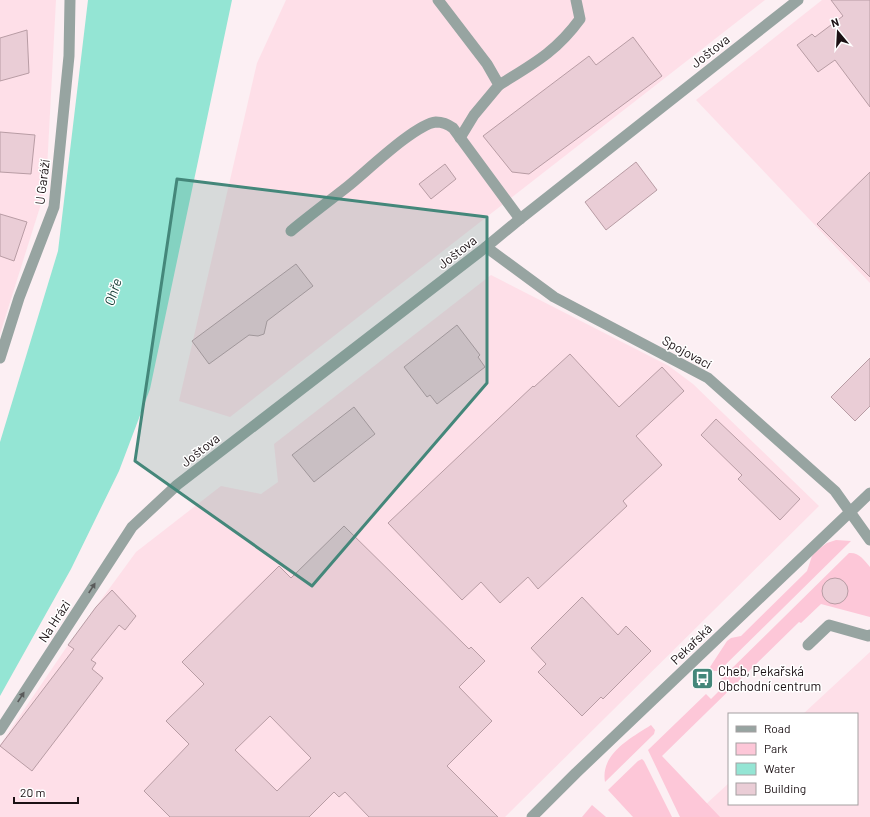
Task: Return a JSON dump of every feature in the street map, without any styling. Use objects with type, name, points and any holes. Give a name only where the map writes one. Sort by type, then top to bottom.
[{"type":"street","name":"U Garáží","points":[[0,358],[19,298],[54,207],[69,56],[70,0]]},
{"type":"street","points":[[438,0],[487,64],[499,86]]},
{"type":"street","points":[[460,138],[474,114],[499,86],[550,54],[570,34],[580,19],[576,0]]},
{"type":"street","name":"Joštova","points":[[132,527],[177,485],[486,247],[798,0]]},
{"type":"street","points":[[291,231],[376,162],[425,126],[436,122],[453,128],[520,219]]},
{"type":"street","name":"Spojovací","points":[[486,247],[554,297],[708,378],[835,491],[870,540]]},
{"type":"street","name":"Pekařská","points":[[532,817],[576,773],[870,493]]},
{"type":"street","name":"Na Hrázi","points":[[0,730],[132,527]]},
{"type":"street","points":[[808,645],[829,625],[868,636],[870,635]]},
{"type":"highlighted area","points":[[177,179],[487,217],[487,383],[312,586],[135,461]]},
{"type":"shaded area","points":[[0,0],[56,0],[46,188],[0,334]]},
{"type":"shaded area","points":[[286,0],[765,0],[230,417],[179,401],[257,63]]},
{"type":"shaded area","points":[[822,0],[870,0],[870,283],[696,100]]},
{"type":"shaded area","points":[[491,275],[669,366],[693,384],[819,506],[505,817],[0,817],[0,745],[68,645],[136,552],[221,486],[261,494],[278,482],[274,444]]},
{"type":"shaded area","points":[[870,652],[870,817],[692,817],[728,784],[728,805],[858,805],[858,713],[804,713]]},
{"type":"green space","points":[[836,540],[851,541],[719,671],[714,671],[710,667],[727,641],[731,638],[741,636],[807,571],[812,556],[816,551],[827,543]]},
{"type":"green space","points":[[849,553],[858,555],[870,567],[870,617],[821,604],[801,623],[799,622],[662,756],[720,817],[680,817],[648,750],[706,694],[711,699],[724,686],[719,681]]},
{"type":"green space","points":[[651,725],[655,730],[654,734],[605,782],[607,763],[612,755],[626,741]]},
{"type":"green space","points":[[642,759],[672,817],[633,817],[608,790],[638,761]]},
{"type":"green space","points":[[592,805],[606,817],[582,817]]},
{"type":"water","name":"Ohře","points":[[88,0],[232,0],[150,389],[119,471],[71,569],[0,696],[0,442],[58,251]]},
{"type":"building","points":[[831,0],[870,0],[870,107],[835,60],[818,72],[797,45],[812,34],[815,37],[843,16]]},
{"type":"building","points":[[27,30],[29,73],[0,81],[0,38]]},
{"type":"building","points":[[633,37],[662,76],[529,174],[512,172],[483,136],[589,56],[596,65]]},
{"type":"building","points":[[0,132],[35,135],[31,174],[0,172]]},
{"type":"building","points":[[636,162],[657,190],[606,230],[585,202]]},
{"type":"building","points":[[445,164],[456,179],[431,199],[419,184]]},
{"type":"building","points":[[870,172],[870,277],[817,224]]},
{"type":"building","points":[[0,214],[27,222],[14,261],[0,256]]},
{"type":"building","points":[[296,264],[313,286],[267,321],[264,334],[258,336],[249,335],[209,364],[192,341]]},
{"type":"building","points":[[457,325],[480,355],[478,357],[485,367],[437,404],[430,395],[427,397],[404,367]]},
{"type":"building","points":[[570,354],[619,407],[662,367],[684,391],[636,436],[662,465],[623,501],[627,506],[538,589],[528,577],[500,603],[481,582],[462,600],[388,523],[533,386],[534,387]]},
{"type":"building","points":[[870,358],[870,406],[855,421],[831,397]]},
{"type":"building","points":[[354,407],[375,434],[314,482],[292,455]]},
{"type":"building","points":[[716,419],[800,499],[780,520],[738,479],[742,475],[701,435]]},
{"type":"building","points":[[344,526],[469,649],[471,647],[485,661],[459,687],[492,721],[447,766],[498,817],[369,817],[345,792],[339,797],[334,792],[309,817],[170,817],[144,791],[189,744],[166,721],[204,684],[182,662],[279,566],[291,578]],"holes":[[[270,716],[311,758],[277,791],[235,750]]]},
{"type":"building","points":[[835,578],[845,581],[848,591],[845,601],[835,604],[825,601],[822,591],[825,581]]},
{"type":"building","points":[[112,590],[136,616],[125,630],[119,625],[91,660],[96,663],[92,669],[103,678],[32,771],[0,746],[74,649],[68,645],[96,607]]},
{"type":"building","points":[[582,597],[618,635],[626,626],[651,651],[603,699],[601,697],[582,716],[538,672],[546,664],[531,648]]},
{"type":"place","name":"Cheb, Pekařská Obchodní centrum","points":[[702,678]]}]
